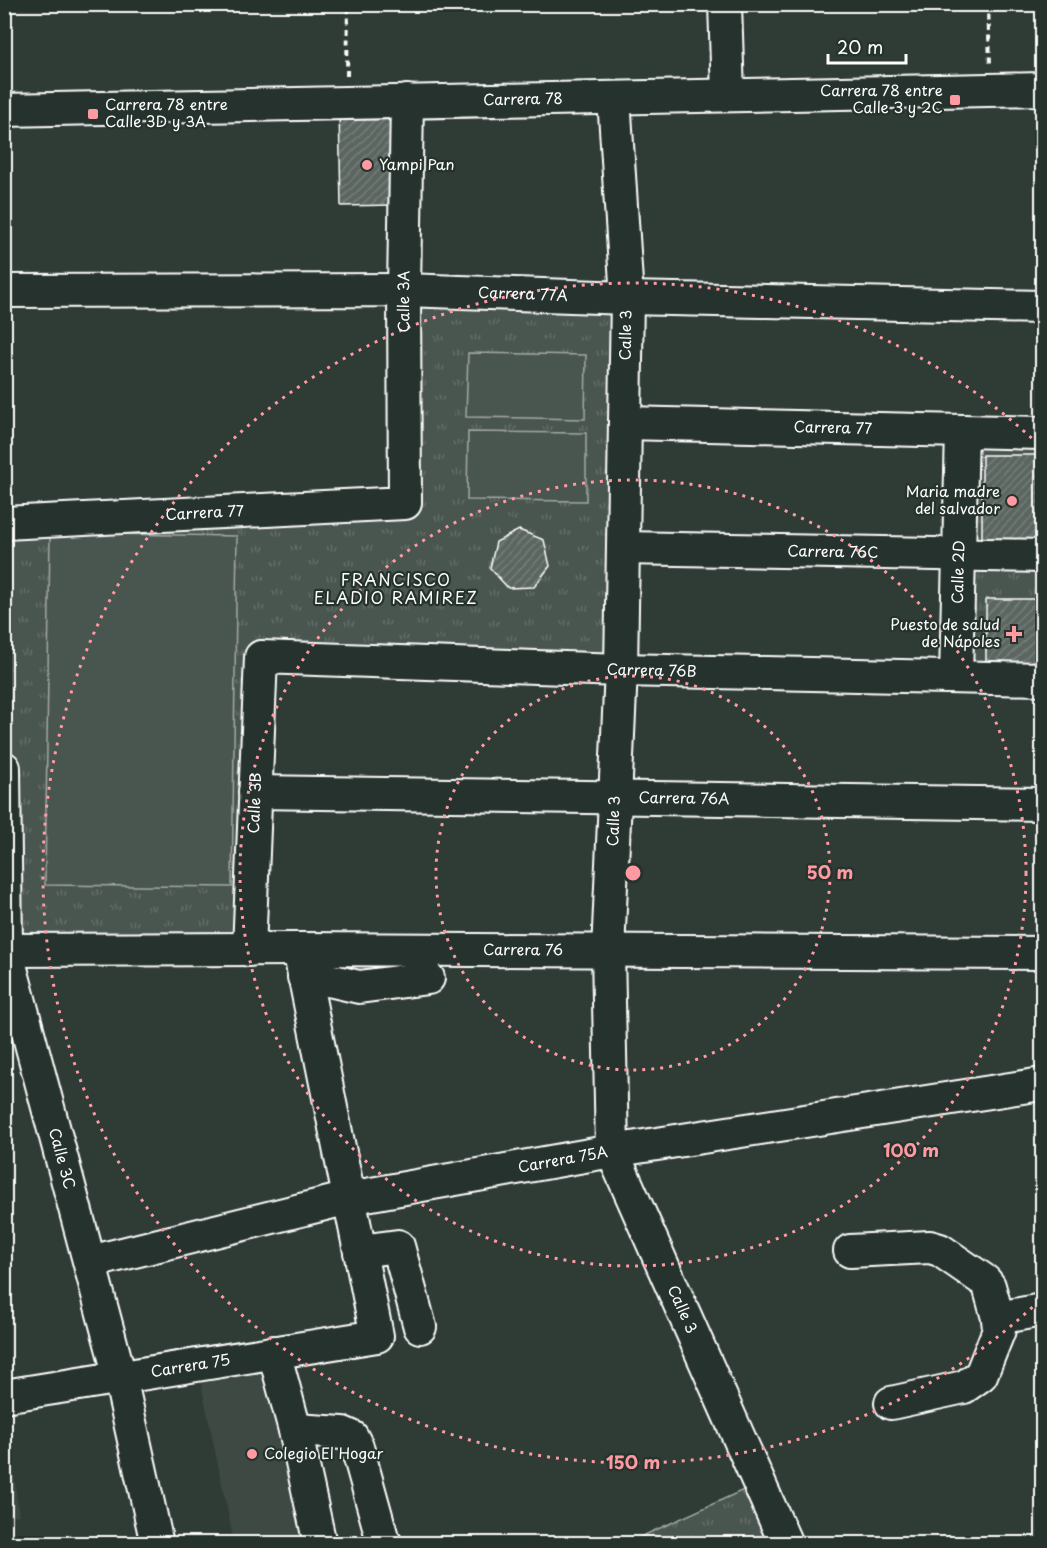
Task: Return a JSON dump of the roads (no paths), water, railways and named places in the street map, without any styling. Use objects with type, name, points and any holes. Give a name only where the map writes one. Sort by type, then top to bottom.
[{"type":"street","points":[[725,4],[728,95]]},
{"type":"street","name":"Carrera 78","points":[[4,110],[1042,89]]},
{"type":"street","name":"Calle 3","points":[[614,98],[627,298],[621,670],[608,951],[612,1151],[786,1544]]},
{"type":"street","name":"Calle 3A","points":[[405,503],[404,290],[407,101]]},
{"type":"street","name":"Carrera 77A","points":[[4,291],[404,290],[627,298],[1042,307]]},
{"type":"street","name":"Carrera 77","points":[[625,423],[1042,433]]},
{"type":"street","name":"Calle 2D","points":[[956,677],[962,431]]},
{"type":"street","name":"Carrera 77","points":[[4,523],[405,503]]},
{"type":"street","name":"Carrera 76C","points":[[623,548],[1042,556]]},
{"type":"street","name":"Carrera 76B","points":[[261,657],[621,670],[1042,679]]},
{"type":"street","name":"Calle 3B","points":[[249,950],[261,657]]},
{"type":"street","name":"Calle 3C","points":[[4,768],[5,950],[120,1377],[157,1544]]},
{"type":"street","name":"Carrera 76A","points":[[255,792],[1042,804]]},
{"type":"street","name":"Carrera 76","points":[[5,950],[249,950],[302,963],[608,951],[1042,953]]},
{"type":"street","points":[[302,963],[359,987],[428,978]]},
{"type":"street","points":[[302,963],[360,1251],[395,1245],[400,1248],[420,1328]]},
{"type":"street","name":"Carrera 75A","points":[[90,1262],[349,1198],[612,1151],[1042,1084]]},
{"type":"street","points":[[850,1251],[930,1247],[940,1250],[985,1281],[989,1286],[998,1318],[999,1330],[981,1375],[969,1384],[891,1403]]},
{"type":"street","name":"Carrera 75","points":[[4,1396],[377,1336],[360,1251]]},
{"type":"street","points":[[998,1318],[1042,1310]]},
{"type":"street","points":[[274,1352],[295,1430],[320,1544]]},
{"type":"street","points":[[295,1430],[343,1433],[352,1437],[357,1447],[383,1541],[386,1544]]},
{"type":"place","name":"Carrera 78 entre Calle 3 y 2C","points":[[955,100]]},
{"type":"place","name":"Carrera 78 entre Calle 3D y 3A","points":[[93,114]]},
{"type":"place","name":"Yampi Pan","points":[[367,165]]},
{"type":"place","name":"Maria madre del salvador","points":[[1012,501]]},
{"type":"place","name":"Puesto de salud de Nápoles","points":[[1014,634]]},
{"type":"place","name":"Colegio El Hogar","points":[[252,1454]]},
{"type":"district","name":"FRANCISCO ELADIO RAMIREZ","points":[[396,589]]}]
